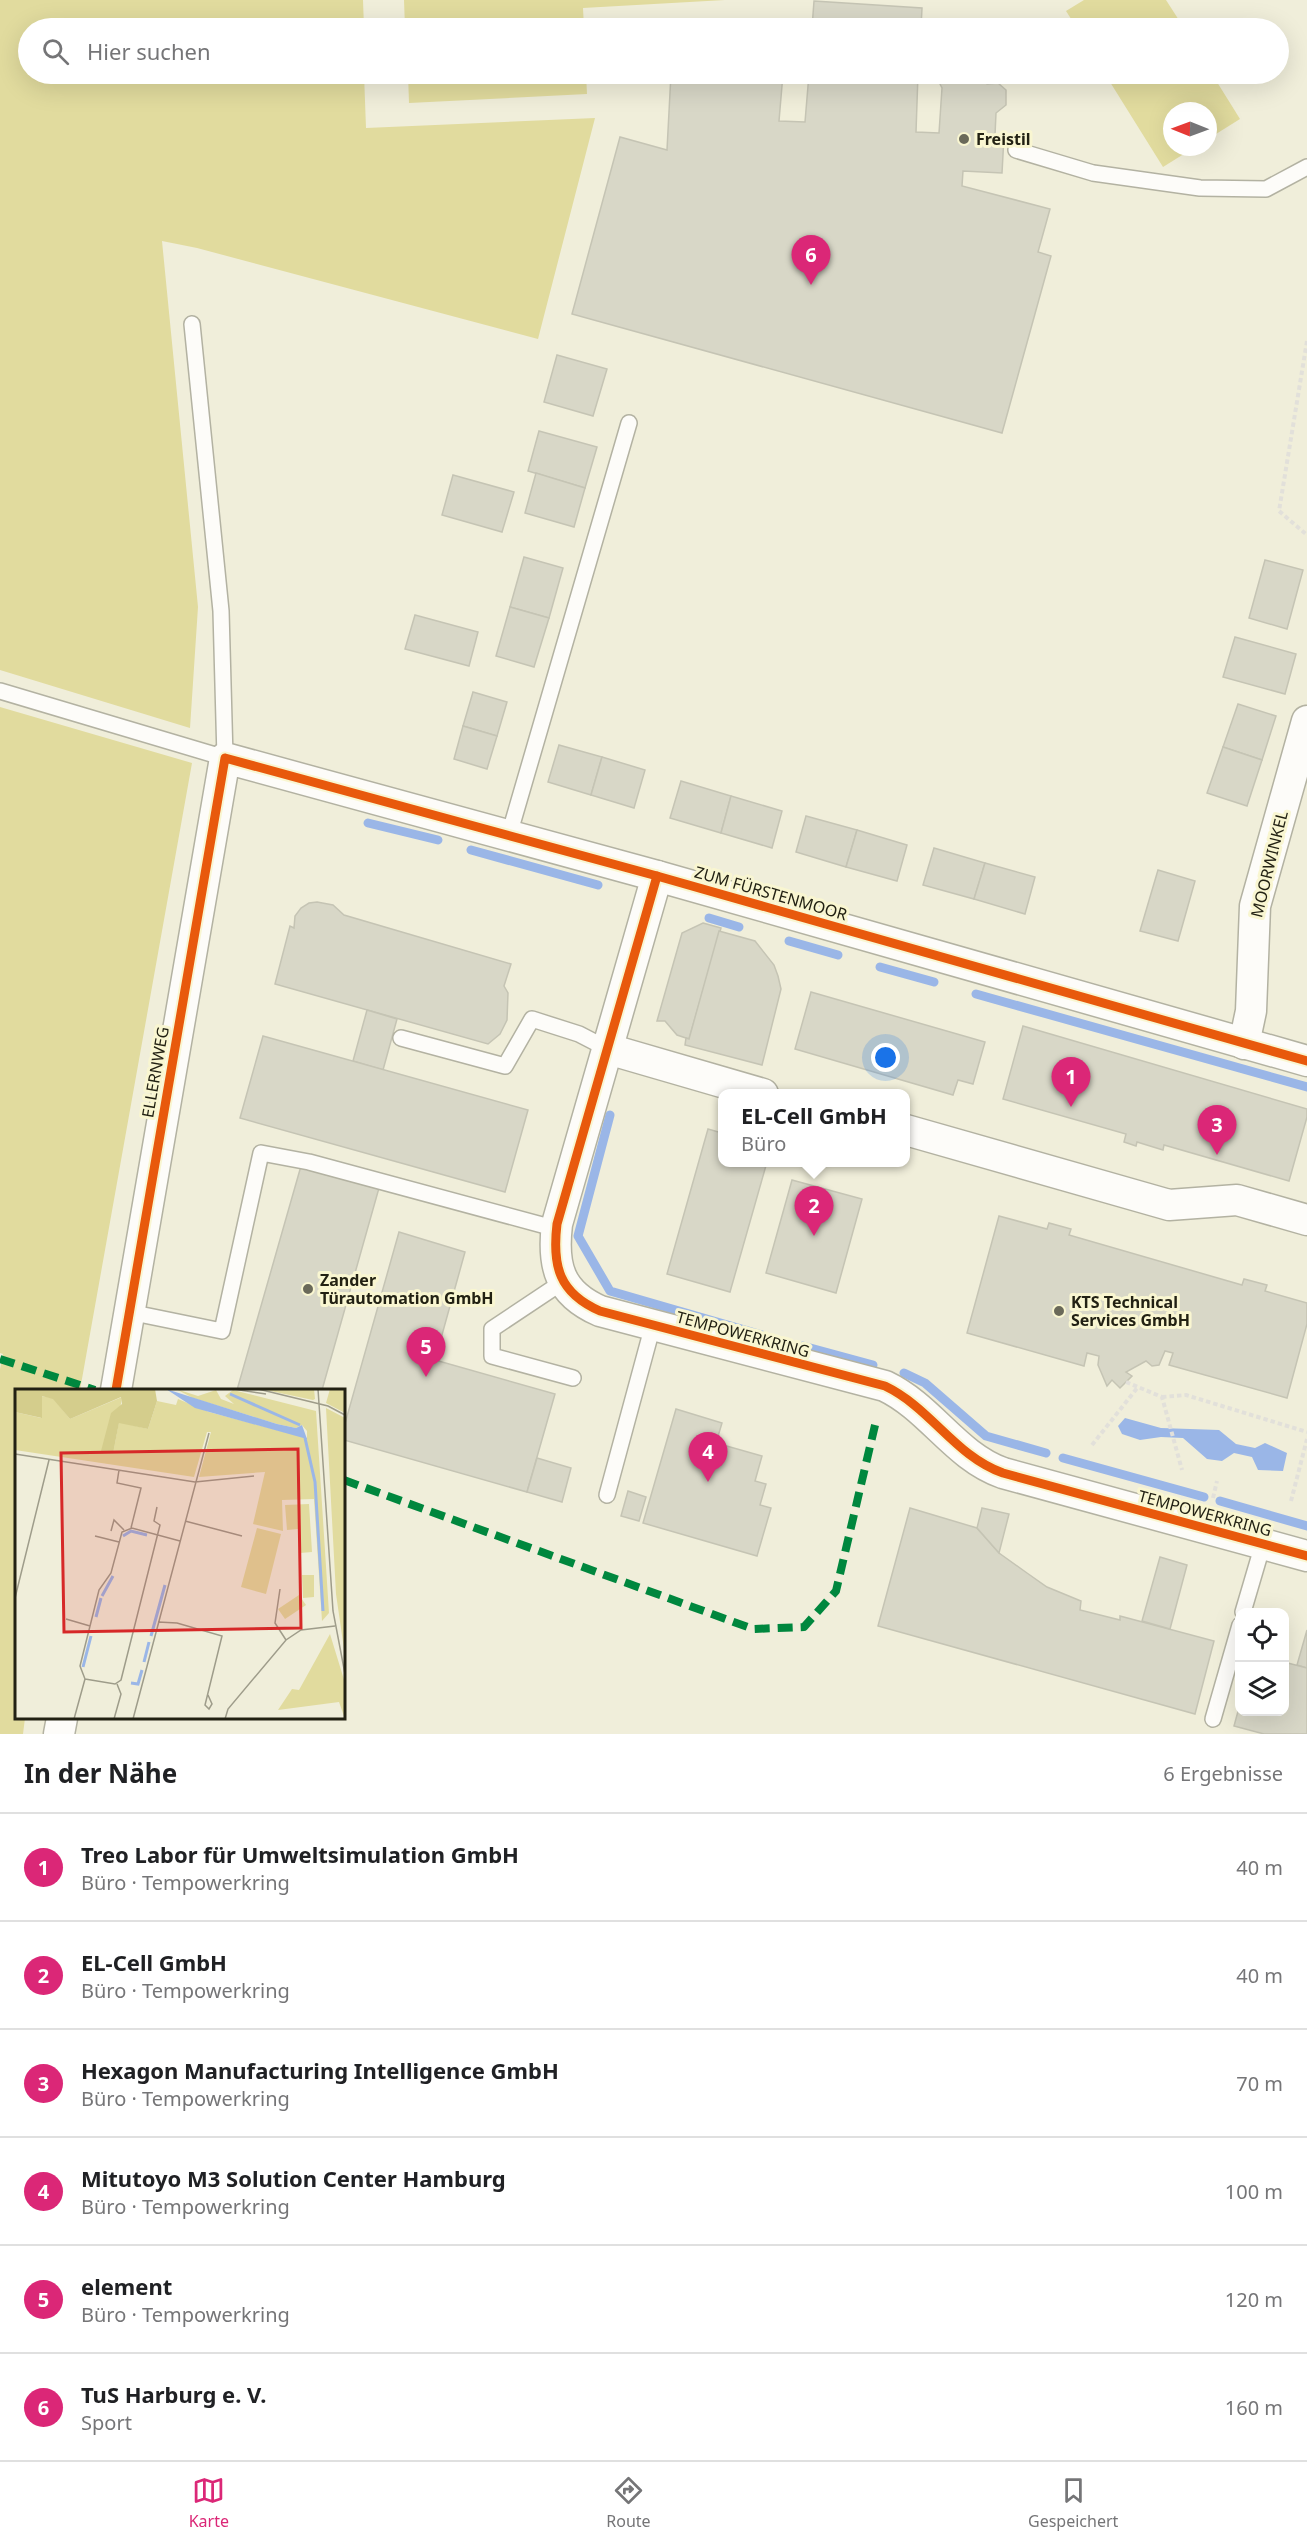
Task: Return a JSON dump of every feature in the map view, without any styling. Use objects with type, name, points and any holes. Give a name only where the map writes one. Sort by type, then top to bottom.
[{"type":"street","name":"MOORWINKEL","points":[[1244,1044],[1251,1011],[1255,906],[1307,721]]},
{"type":"street","name":"ZUM FÜRSTENMOOR","points":[[225,758],[657,876],[1307,1061]]},
{"type":"street","name":"ELLERNWEG","points":[[116,1389],[225,758]]},
{"type":"street","name":"TEMPOWERKRING","points":[[657,876],[557,1229],[554,1252],[564,1281],[574,1294],[590,1306],[653,1325],[885,1386],[911,1400],[978,1462],[1003,1473],[1307,1557]]},
{"type":"street","points":[[608,1049],[746,1089]]},
{"type":"street","points":[[910,1131],[1169,1205],[1237,1200],[1307,1220]]},
{"type":"street","points":[[59,1734],[62,1719]]},
{"type":"lane","points":[[1016,150],[1094,173],[1200,188],[1266,189],[1307,167]]},
{"type":"lane","points":[[0,692],[225,758],[221,611],[192,324]]},
{"type":"lane","points":[[509,835],[629,423]]},
{"type":"lane","points":[[401,1038],[505,1066],[532,1019],[579,1034],[608,1049]]},
{"type":"lane","points":[[129,1312],[222,1331],[261,1153],[309,1162],[557,1229]]},
{"type":"lane","points":[[564,1281],[492,1329],[492,1356],[573,1378]]},
{"type":"lane","points":[[607,1495],[653,1325]]},
{"type":"lane","points":[[1244,1608],[1263,1544]]},
{"type":"lane","points":[[1213,1719],[1235,1639]]},
{"type":"path","points":[[1307,341],[1279,511],[1307,535]]},
{"type":"path","points":[[1126,1382],[1162,1396],[1186,1395],[1307,1432]]},
{"type":"path","points":[[1092,1445],[1115,1413],[1138,1387]]},
{"type":"path","points":[[1162,1396],[1182,1470]]},
{"type":"path","points":[[1291,1502],[1307,1439]]},
{"type":"shaded area","points":[[0,0],[363,0],[364,18],[18,18],[18,84],[364,84],[366,128],[595,118],[538,339],[197,248],[162,241],[198,607],[190,728],[0,670]]},
{"type":"shaded area","points":[[404,0],[725,0],[583,8],[584,18],[405,18]]},
{"type":"shaded area","points":[[1084,0],[1166,0],[1178,18],[1071,18],[1066,11]]},
{"type":"shaded area","points":[[408,84],[586,84],[587,94],[409,103]]},
{"type":"shaded area","points":[[1111,84],[1218,84],[1240,119],[1217,133],[1217,102],[1163,102],[1163,156],[1181,156],[1163,167]]},
{"type":"shaded area","points":[[0,707],[192,763],[80,1389],[15,1389],[15,1719],[25,1719],[23,1734],[0,1734],[0,1369],[3,1354],[0,1353]]},
{"type":"water","points":[[1125,1418],[1161,1428],[1219,1430],[1236,1444],[1255,1448],[1265,1443],[1287,1453],[1283,1471],[1258,1470],[1252,1457],[1234,1453],[1222,1461],[1207,1459],[1183,1438],[1161,1437],[1140,1440],[1122,1434],[1118,1426]]},
{"type":"building","points":[[814,1],[922,8],[922,18],[813,18]]},
{"type":"building","points":[[670,84],[782,84],[779,121],[805,122],[808,84],[918,84],[916,132],[939,133],[942,88],[940,84],[999,84],[1006,90],[1006,105],[996,113],[995,135],[1004,136],[1002,173],[963,171],[962,186],[1050,209],[1038,252],[1051,256],[1002,433],[572,314],[620,137],[667,150]]},
{"type":"building","points":[[557,355],[607,369],[593,416],[544,402]]},
{"type":"building","points":[[539,431],[597,447],[585,488],[528,471]]},
{"type":"building","points":[[536,473],[585,488],[574,527],[525,513]]},
{"type":"building","points":[[453,475],[514,492],[502,532],[442,515]]},
{"type":"building","points":[[524,557],[563,568],[549,618],[510,607]]},
{"type":"building","points":[[1265,560],[1303,570],[1287,629],[1249,618]]},
{"type":"building","points":[[510,607],[549,618],[534,667],[496,656]]},
{"type":"building","points":[[415,615],[478,632],[469,666],[405,649]]},
{"type":"building","points":[[1235,637],[1296,654],[1285,694],[1223,677]]},
{"type":"building","points":[[473,692],[507,702],[497,736],[463,726]]},
{"type":"building","points":[[1238,704],[1276,716],[1262,760],[1223,747]]},
{"type":"building","points":[[463,726],[497,736],[487,769],[454,759]]},
{"type":"building","points":[[559,745],[602,757],[591,795],[548,782]]},
{"type":"building","points":[[1223,747],[1262,760],[1247,806],[1207,793]]},
{"type":"building","points":[[602,757],[645,770],[634,808],[591,795]]},
{"type":"building","points":[[681,781],[731,796],[721,833],[670,818]]},
{"type":"building","points":[[731,796],[782,811],[772,848],[721,833]]},
{"type":"building","points":[[806,816],[857,830],[846,867],[796,852]]},
{"type":"building","points":[[857,830],[907,845],[897,881],[846,867]]},
{"type":"building","points":[[934,848],[985,863],[974,899],[923,885]]},
{"type":"building","points":[[985,863],[1035,877],[1025,914],[974,899]]},
{"type":"building","points":[[1158,870],[1195,881],[1178,941],[1140,931]]},
{"type":"building","points":[[309,903],[333,905],[344,915],[511,964],[504,986],[508,993],[507,1020],[500,1034],[488,1044],[275,984],[290,926],[294,928],[295,916],[301,908]]},
{"type":"building","points":[[703,923],[721,928],[689,1039],[677,1035],[665,1021],[657,1021],[682,933]]},
{"type":"building","points":[[719,931],[755,941],[774,965],[778,976],[781,989],[762,1065],[685,1045],[686,1038],[689,1039]]},
{"type":"building","points":[[811,992],[985,1042],[973,1084],[958,1080],[953,1095],[795,1049]]},
{"type":"building","points":[[367,1010],[397,1019],[383,1070],[353,1061]]},
{"type":"building","points":[[1023,1026],[1307,1109],[1307,1117],[1289,1181],[1164,1145],[1163,1150],[1137,1142],[1136,1146],[1124,1142],[1126,1134],[1003,1099]]},
{"type":"building","points":[[263,1036],[528,1110],[505,1192],[240,1118]]},
{"type":"building","points":[[708,1129],[718,1132],[718,1167],[766,1167],[730,1292],[667,1274]]},
{"type":"building","name":"Zander Türautomation GmbH","points":[[301,1166],[379,1188],[322,1389],[237,1389]]},
{"type":"building","points":[[792,1180],[862,1199],[836,1293],[766,1273]]},
{"type":"building","points":[[999,1216],[1047,1229],[1049,1223],[1071,1229],[1069,1235],[1242,1285],[1244,1279],[1267,1285],[1265,1291],[1307,1303],[1307,1324],[1287,1398],[1169,1365],[1173,1353],[1165,1351],[1159,1365],[1152,1366],[1146,1361],[1126,1372],[1132,1376],[1120,1388],[1112,1380],[1107,1386],[1098,1365],[1099,1356],[1087,1353],[1084,1366],[967,1333]]},
{"type":"building","points":[[399,1232],[465,1252],[435,1360],[555,1394],[527,1492],[345,1440],[345,1423]]},
{"type":"building","points":[[676,1409],[722,1423],[716,1443],[762,1456],[755,1481],[766,1484],[760,1505],[771,1508],[757,1556],[643,1523]]},
{"type":"building","points":[[537,1458],[571,1468],[562,1502],[527,1492]]},
{"type":"building","points":[[628,1491],[646,1497],[639,1521],[621,1516]]},
{"type":"building","points":[[910,1508],[977,1528],[999,1553],[1027,1573],[1047,1587],[1081,1601],[1080,1610],[1120,1620],[1120,1616],[1214,1641],[1195,1714],[878,1626]]},
{"type":"building","points":[[982,1508],[1009,1514],[999,1553],[977,1528]]},
{"type":"building","points":[[1160,1557],[1187,1565],[1170,1629],[1142,1621]]},
{"type":"building","points":[[1307,1630],[1307,1668],[1297,1665]]},
{"type":"building","points":[[1289,1663],[1307,1668],[1307,1734],[1264,1734],[1234,1726],[1237,1716],[1289,1716]]},
{"type":"waterway","points":[[368,823],[438,840]]},
{"type":"waterway","points":[[471,850],[598,885]]},
{"type":"waterway","points":[[709,918],[739,927]]},
{"type":"waterway","points":[[789,941],[838,955]]},
{"type":"waterway","points":[[880,967],[934,982]]},
{"type":"waterway","points":[[976,994],[1307,1087]]},
{"type":"waterway","points":[[610,1115],[578,1236],[610,1291],[762,1335]]},
{"type":"waterway","points":[[803,1346],[873,1365]]},
{"type":"waterway","points":[[904,1373],[925,1383],[986,1436],[1046,1453]]},
{"type":"waterway","points":[[1063,1458],[1204,1497]]},
{"type":"waterway","points":[[1220,1501],[1307,1526]]},
{"type":"marked path","points":[[0,1359],[92,1389]]},
{"type":"marked path","points":[[345,1480],[753,1629],[804,1627],[836,1591],[876,1421]]},
{"type":"cycle path","points":[[116,1389],[225,758],[657,876],[1307,1061]]},
{"type":"cycle path","points":[[657,876],[557,1224],[558,1265],[567,1287],[575,1296],[600,1311],[885,1386],[916,1406],[971,1455],[1003,1473],[1307,1556]]},
{"type":"place","name":"Freistil","points":[[964,139]]},
{"type":"place","name":"TuS Harburg e. V.","points":[[811,285]]},
{"type":"place","name":"Treo Labor für Umweltsimulation GmbH","points":[[1071,1107]]},
{"type":"place","name":"Hexagon Manufacturing Intelligence GmbH","points":[[1217,1155]]},
{"type":"place","name":"EL-Cell GmbH","points":[[814,1236]]},
{"type":"place","name":"Zander Türautomation GmbH","points":[[308,1289]]},
{"type":"place","name":"KTS Technical Services GmbH","points":[[1059,1311]]},
{"type":"place","name":"element","points":[[426,1377]]},
{"type":"place","name":"Mitutoyo M3 Solution Center Hamburg","points":[[708,1482]]}]
